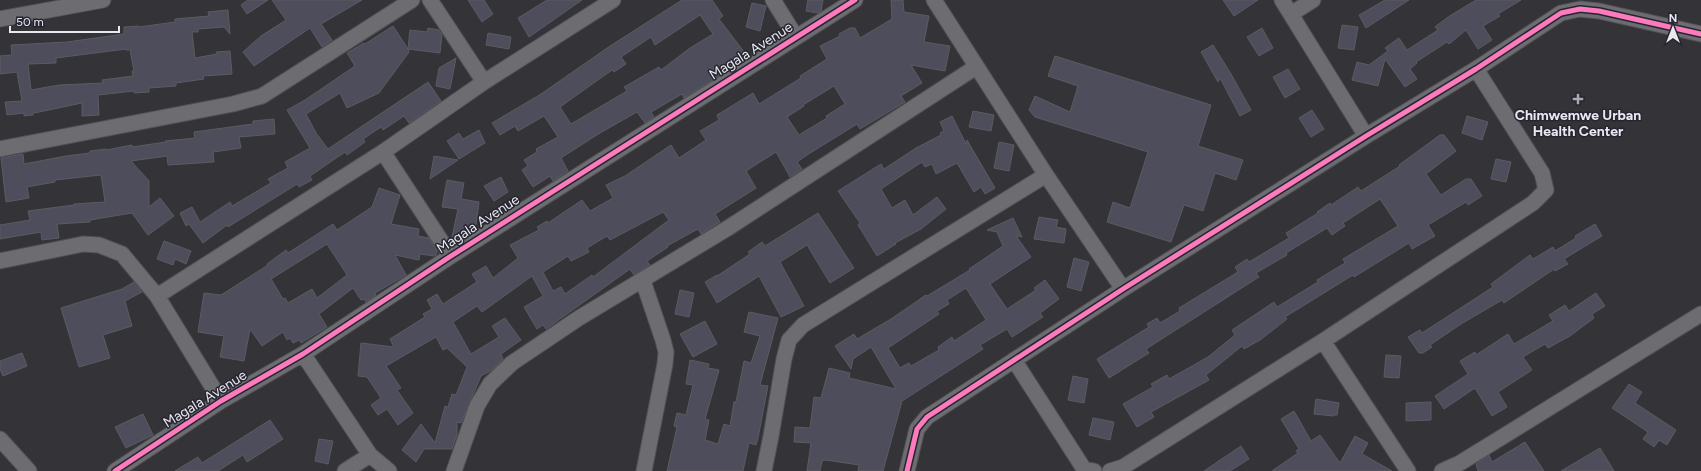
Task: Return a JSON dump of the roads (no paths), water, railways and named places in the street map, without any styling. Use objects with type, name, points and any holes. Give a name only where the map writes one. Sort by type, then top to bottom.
[{"type":"street","points":[[0,19],[103,0]]},
{"type":"street","points":[[0,149],[233,104],[262,96],[412,0]]},
{"type":"street","points":[[430,0],[484,82]]},
{"type":"street","points":[[157,296],[382,152],[484,82],[613,0]]},
{"type":"street","points":[[773,0],[796,36]]},
{"type":"street","name":"Magala Avenue","points":[[115,471],[221,401],[303,354],[451,256],[855,0]]},
{"type":"street","points":[[934,0],[1046,175],[1123,289]]},
{"type":"street","points":[[1282,0],[1366,136]]},
{"type":"street","points":[[1291,14],[1313,0]]},
{"type":"street","points":[[907,471],[917,429],[927,417],[1123,289],[1366,136],[1476,69],[1561,13],[1580,9],[1599,11],[1701,34]]},
{"type":"street","points":[[454,471],[477,406],[490,384],[519,358],[579,318],[728,228],[976,67]]},
{"type":"street","points":[[1110,471],[1123,467],[1323,341],[1533,203],[1546,190],[1542,173],[1476,69]]},
{"type":"street","points":[[382,152],[451,256]]},
{"type":"street","points":[[764,471],[772,436],[784,359],[789,340],[803,325],[1046,175]]},
{"type":"street","points":[[0,261],[83,244],[99,245],[122,254],[157,296],[221,401]]},
{"type":"street","points":[[642,281],[666,352],[644,471]]},
{"type":"street","points":[[1442,471],[1462,467],[1701,314]]},
{"type":"street","points":[[1323,341],[1408,471]]},
{"type":"street","points":[[303,354],[370,455],[389,471]]},
{"type":"street","points":[[1014,360],[1084,469],[1094,471]]},
{"type":"street","points":[[0,439],[29,471]]},
{"type":"street","points":[[345,471],[370,455]]},
{"type":"place","name":"Chimwemwe Urban Health Center","points":[[1578,99]]}]
